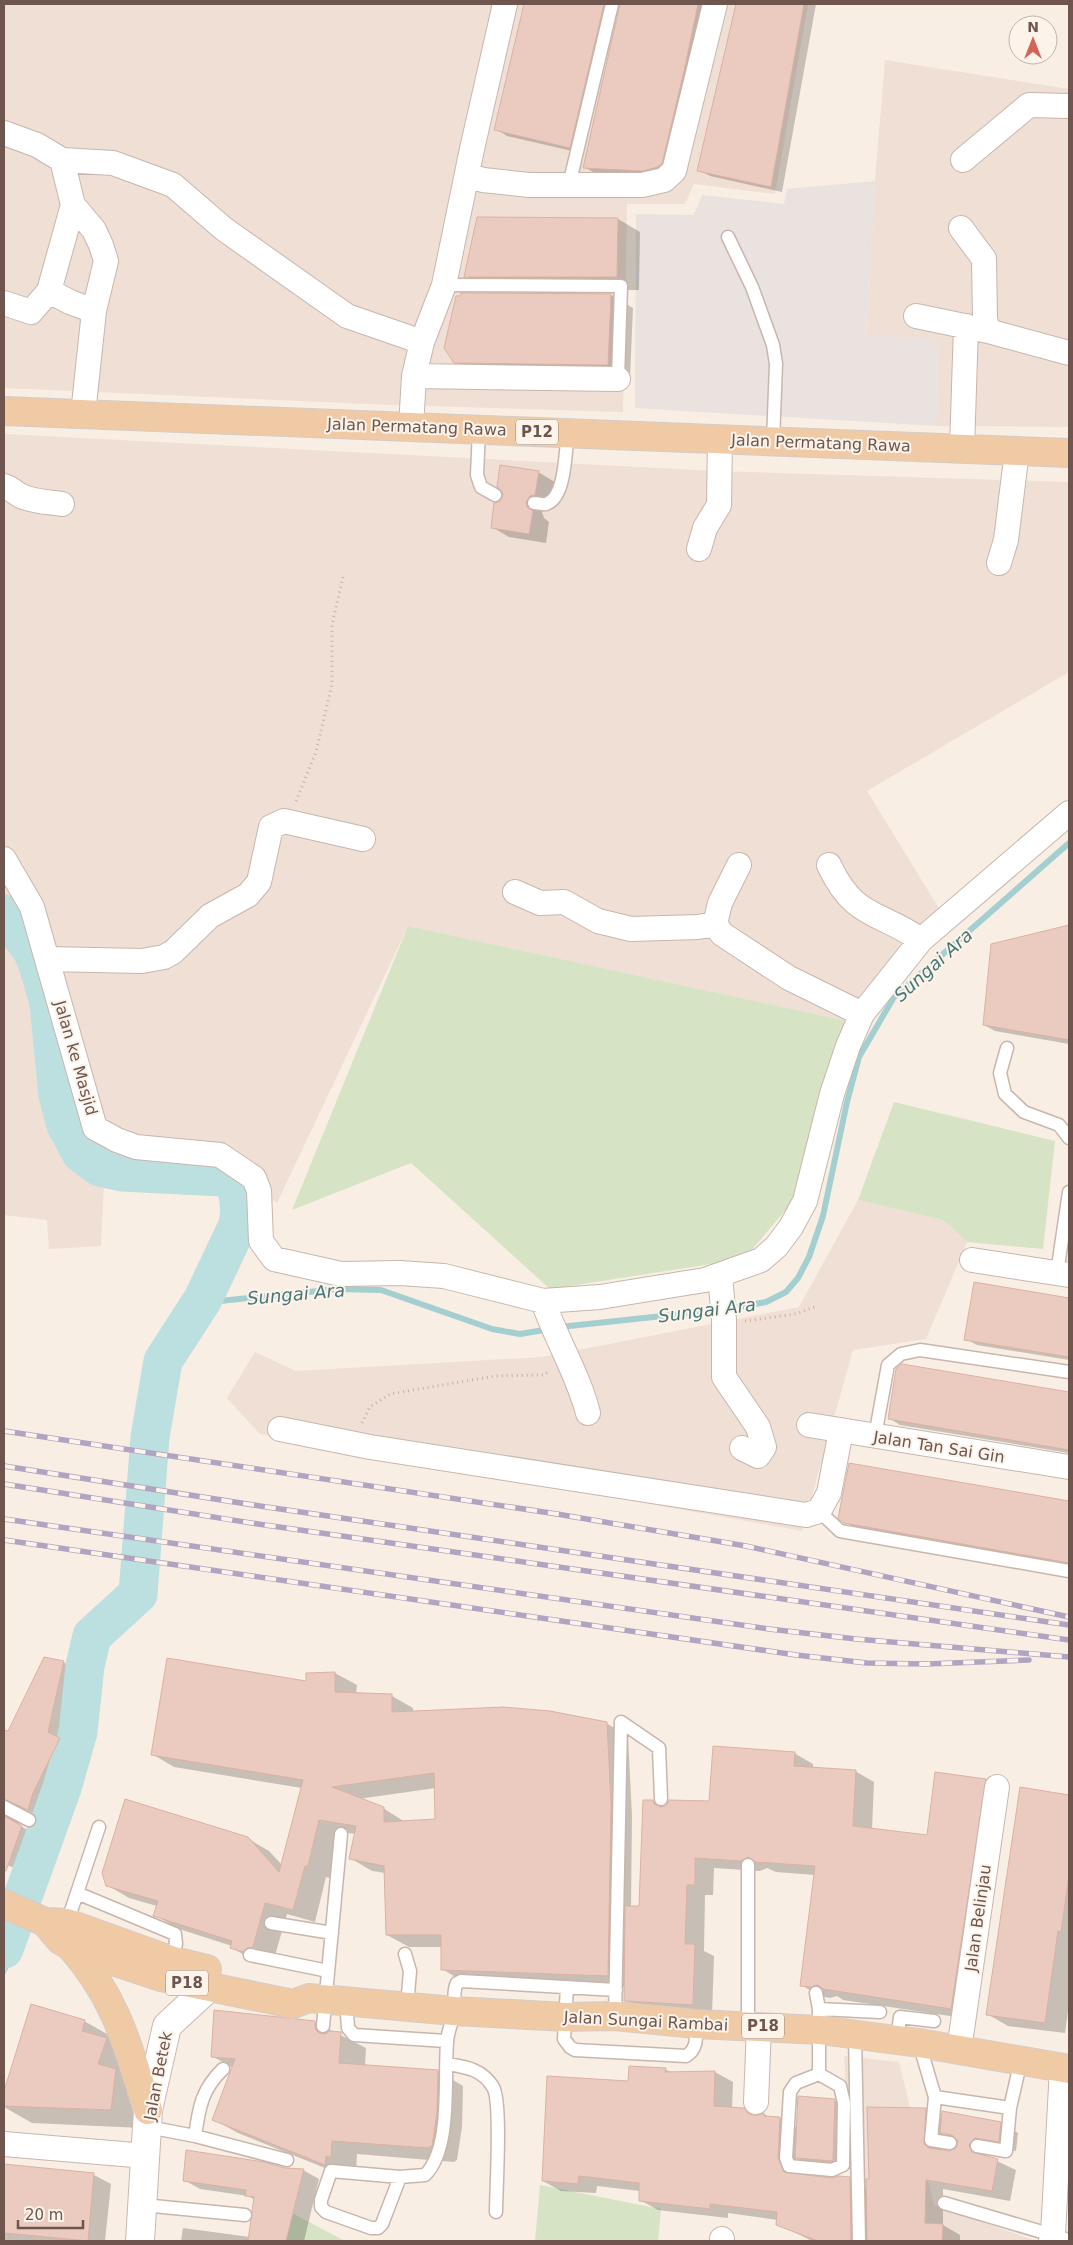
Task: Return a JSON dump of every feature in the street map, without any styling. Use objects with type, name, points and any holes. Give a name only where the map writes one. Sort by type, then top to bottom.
[{"type":"main road","name":"Jalan Permatang Rawa","points":[[4,411],[1069,453]]},
{"type":"main road","name":"P18","points":[[4,1904],[55,1927],[170,1960]]},
{"type":"main road","name":"Jalan Sungai Rambai","points":[[55,1927],[160,1977],[293,2004],[327,1999],[454,2011],[566,2017],[615,2003],[696,2024],[753,2026],[819,2020],[856,2035],[908,2041],[1066,2068]]},
{"type":"main road","points":[[55,1927],[89,1968],[113,2008],[125,2035],[148,2119]]},
{"type":"main road","name":"Jalan Sungai Rambai","points":[[170,1960],[220,1972],[298,1986],[327,1999]]},
{"type":"street","points":[[411,427],[414,376],[422,342],[444,285],[505,4]]},
{"type":"street","points":[[467,175],[483,180],[515,184],[642,185],[664,180],[674,171],[715,4]]},
{"type":"street","points":[[963,160],[1029,105],[1069,106]]},
{"type":"street","points":[[4,133],[37,145],[62,160],[113,163],[173,185],[224,229],[347,316],[422,342]]},
{"type":"street","points":[[62,160],[73,204],[94,230],[106,261],[94,311],[83,414]]},
{"type":"street","points":[[4,303],[31,312],[50,291],[73,204]]},
{"type":"street","points":[[961,228],[984,259],[985,319],[977,328],[962,449]]},
{"type":"street","points":[[50,291],[70,302],[94,311]]},
{"type":"street","points":[[916,316],[977,328],[1069,354]]},
{"type":"street","points":[[414,376],[618,379]]},
{"type":"street","points":[[699,549],[705,528],[719,505],[720,439]]},
{"type":"street","points":[[999,564],[1006,540],[1017,451]]},
{"type":"street","points":[[4,486],[9,487],[20,496],[34,501],[62,504]]},
{"type":"street","name":"Jalan ke Masjid","points":[[4,859],[32,907],[95,1128],[117,1140],[136,1147],[220,1155],[254,1178],[259,1191],[261,1241],[274,1259],[341,1274],[400,1273],[444,1276],[545,1307],[705,1280],[721,1279],[761,1260],[776,1247],[791,1227],[805,1201],[832,1094],[848,1046],[862,1014],[921,940],[1069,813]]},
{"type":"street","points":[[48,959],[142,961],[164,958],[173,952],[210,916],[248,895],[259,882],[271,827],[284,821],[362,839]]},
{"type":"street","points":[[739,865],[720,903],[715,924],[722,934],[788,978],[862,1014]]},
{"type":"street","points":[[829,865],[837,883],[849,899],[865,911],[921,940]]},
{"type":"street","points":[[515,892],[540,903],[564,902],[598,921],[631,929],[698,927],[715,924]]},
{"type":"street","points":[[972,1260],[1063,1274]]},
{"type":"street","points":[[721,1279],[724,1322],[724,1377],[758,1427],[764,1447],[758,1456],[742,1448]]},
{"type":"street","points":[[545,1307],[582,1390],[588,1413]]},
{"type":"street","name":"Jalan Tan Sai Gin","points":[[809,1426],[1069,1467]]},
{"type":"street","points":[[280,1429],[370,1447],[806,1515],[819,1511],[829,1493],[841,1431]]},
{"type":"street","name":"Jalan Belinjau","points":[[959,2050],[997,1787]]},
{"type":"street","name":"Jalan Betek","points":[[140,2241],[148,2119],[167,2026],[182,2010],[208,1988]]},
{"type":"street","points":[[753,2026],[756,2102]]},
{"type":"street","points":[[1058,2239],[1066,2068]]},
{"type":"street","points":[[4,2144],[146,2156]]},
{"type":"lane","points":[[569,185],[612,4]]},
{"type":"lane","points":[[728,237],[752,287],[773,345],[776,364],[773,441]]},
{"type":"lane","points":[[444,285],[621,286],[618,379]]},
{"type":"lane","points":[[479,430],[476,475],[481,487],[495,495]]},
{"type":"lane","points":[[534,503],[546,504],[554,499],[560,490],[568,433]]},
{"type":"lane","points":[[1007,1048],[1000,1073],[1005,1094],[1024,1112],[1059,1125],[1069,1138]]},
{"type":"lane","points":[[1063,1274],[1069,1192]]},
{"type":"lane","points":[[875,1436],[888,1365],[901,1354],[920,1350],[1069,1372]]},
{"type":"lane","points":[[819,1511],[840,1530],[1069,1571]]},
{"type":"lane","points":[[400,2177],[382,2224],[378,2228],[371,2228],[326,2212],[321,2206],[321,2200],[331,2171],[400,2177],[425,2176],[434,2167],[441,2146],[447,2064],[446,2041],[454,2011],[455,1987],[457,1983],[461,1981],[567,1987],[615,2003],[621,1722],[659,1748],[661,1799]]},
{"type":"lane","points":[[4,1807],[29,1820]]},
{"type":"lane","points":[[55,1927],[77,1893],[99,1827]]},
{"type":"lane","points":[[323,2026],[341,1834]]},
{"type":"lane","points":[[748,1865],[753,2026]]},
{"type":"lane","points":[[77,1893],[175,1934],[176,1944],[170,1960]]},
{"type":"lane","points":[[271,1923],[332,1933]]},
{"type":"lane","points":[[405,1954],[410,1971],[407,2006]]},
{"type":"lane","points":[[250,1955],[328,1971]]},
{"type":"lane","points":[[567,1987],[564,2039],[575,2050],[686,2056],[693,2052],[696,2045],[696,2024]]},
{"type":"lane","points":[[816,1993],[819,2020],[818,2074]]},
{"type":"lane","points":[[327,1999],[354,2035],[446,2041]]},
{"type":"lane","points":[[819,2020],[880,2012]]},
{"type":"lane","points":[[934,2021],[900,2017],[908,2041],[936,2097],[931,2140],[950,2143]]},
{"type":"lane","points":[[856,2035],[859,2241]]},
{"type":"lane","points":[[977,2146],[1006,2151],[1010,2108],[1021,2060]]},
{"type":"lane","points":[[447,2064],[473,2068],[494,2088],[498,2116],[496,2212]]},
{"type":"lane","points":[[195,2136],[199,2107],[210,2082],[223,2069]]},
{"type":"lane","points":[[818,2074],[840,2086],[844,2102],[843,2165],[832,2170],[788,2166],[786,2158],[790,2092],[796,2083],[818,2074]]},
{"type":"lane","points":[[936,2097],[1010,2108]]},
{"type":"lane","points":[[148,2119],[195,2136],[287,2160]]},
{"type":"lane","points":[[944,2203],[1058,2239]]},
{"type":"lane","points":[[143,2205],[245,2215]]},
{"type":"path","points":[[284,821],[296,802],[316,752],[332,684],[332,625],[343,577]]},
{"type":"path","points":[[724,1322],[796,1314],[818,1306]]},
{"type":"path","points":[[370,1447],[359,1432],[361,1424],[370,1407],[390,1394],[495,1376],[543,1375],[556,1368],[563,1351]]},
{"type":"shaded area","points":[[4,4],[808,4],[775,194],[694,184],[685,204],[627,204],[623,412],[393,405],[4,388]]},
{"type":"shaded area","points":[[885,60],[1069,89],[1069,427],[937,426],[938,340],[867,335],[875,181]]},
{"type":"shaded area","points":[[875,181],[867,334],[938,340],[937,426],[635,408],[636,214],[694,215],[702,195],[784,204],[787,189]]},
{"type":"shaded area","points":[[4,434],[716,471],[1069,482],[1069,672],[867,791],[946,920],[866,1025],[408,926],[277,1203],[231,1169],[208,1163],[125,1156],[98,1147],[80,1128],[72,1100],[54,1000],[41,952],[4,900]]},
{"type":"shaded area","points":[[4,932],[35,974],[53,1117],[72,1150],[104,1182],[101,1246],[49,1249],[47,1220],[4,1215]]},
{"type":"shaded area","points":[[858,1200],[943,1220],[967,1242],[926,1339],[853,1350],[802,1531],[260,1434],[227,1398],[255,1352],[296,1371],[542,1357],[799,1307]]},
{"type":"shaded area","points":[[844,2056],[899,2062],[934,2205],[1036,2241],[853,2241]]},
{"type":"green space","points":[[408,926],[866,1025],[794,1200],[744,1259],[550,1289],[411,1163],[292,1210]]},
{"type":"green space","points":[[894,1102],[1055,1141],[1043,1249],[967,1242],[943,1220],[858,1200]]},
{"type":"green space","points":[[540,2185],[661,2209],[658,2241],[535,2241]]},
{"type":"green space","points":[[292,2213],[345,2241],[286,2241]]},
{"type":"water","points":[[4,1935],[22,1943],[4,1975]]},
{"type":"building","points":[[524,4],[604,4],[570,148],[494,130]]},
{"type":"building","points":[[620,4],[698,4],[662,164],[643,171],[583,168]]},
{"type":"building","points":[[736,4],[804,4],[771,187],[697,171]]},
{"type":"building","points":[[477,217],[618,218],[617,277],[464,277]]},
{"type":"building","points":[[461,293],[611,294],[608,365],[454,363],[444,348],[456,296],[460,296]]},
{"type":"building","points":[[500,465],[539,471],[535,495],[530,496],[526,502],[527,507],[533,511],[529,534],[491,528],[494,503],[499,502],[503,495],[502,491],[497,487]]},
{"type":"building","points":[[1069,925],[1069,1040],[983,1025],[991,944]]},
{"type":"building","points":[[974,1282],[1069,1298],[1069,1357],[964,1340]]},
{"type":"building","points":[[902,1364],[1069,1392],[1069,1450],[888,1419],[896,1369]]},
{"type":"building","points":[[849,1463],[1069,1501],[1069,1563],[844,1523],[838,1518]]},
{"type":"building","points":[[44,1657],[64,1661],[48,1732],[60,1738],[33,1793],[28,1810],[4,1799],[4,1730],[8,1731]]},
{"type":"building","points":[[167,1658],[306,1681],[306,1673],[335,1672],[335,1692],[392,1694],[392,1712],[503,1707],[550,1711],[607,1722],[611,1803],[608,1976],[441,1970],[441,1935],[386,1935],[384,1866],[349,1859],[356,1826],[319,1820],[308,1866],[305,1866],[293,1910],[265,1903],[253,1947],[247,1948],[243,1952],[230,1948],[232,1941],[153,1916],[158,1901],[106,1886],[102,1873],[125,1799],[248,1837],[279,1872],[303,1780],[151,1755]],"holes":[[[434,1773],[435,1819],[384,1822],[384,1807],[332,1787]]]},
{"type":"building","points":[[713,1746],[795,1752],[794,1766],[856,1770],[853,1826],[927,1835],[935,1772],[986,1779],[951,2009],[823,1989],[818,1985],[810,1987],[800,1986],[815,1866],[755,1862],[748,1857],[741,1861],[695,1858],[695,1885],[687,1885],[685,1944],[695,1944],[693,2005],[624,2001],[625,1906],[639,1906],[643,1800],[653,1800],[654,1804],[661,1807],[666,1806],[669,1800],[709,1801]]},
{"type":"building","points":[[1020,1787],[1069,1795],[1069,1876],[1061,1932],[1058,1931],[1045,2023],[986,2015]]},
{"type":"building","points":[[4,1816],[22,1826],[6,1871],[4,1871]]},
{"type":"building","points":[[31,2004],[85,2020],[82,2031],[107,2038],[98,2064],[116,2069],[111,2110],[4,2106],[4,2091]]},
{"type":"building","points":[[214,2010],[315,2021],[315,2029],[319,2033],[326,2034],[329,2031],[341,2032],[339,2063],[438,2070],[437,2112],[432,2146],[428,2148],[332,2141],[331,2157],[326,2156],[325,2165],[212,2120],[235,2059],[211,2057]]},
{"type":"building","points":[[629,2066],[666,2068],[665,2072],[715,2071],[714,2106],[744,2108],[748,2113],[755,2116],[764,2113],[764,2116],[780,2117],[778,2158],[784,2172],[831,2178],[839,2176],[850,2177],[851,2241],[818,2241],[776,2225],[777,2212],[710,2204],[710,2209],[639,2201],[639,2183],[579,2176],[578,2184],[542,2181],[547,2076],[628,2081]]},
{"type":"building","points":[[798,2096],[835,2099],[833,2161],[795,2158]]},
{"type":"building","points":[[867,2107],[926,2108],[924,2144],[929,2148],[949,2151],[956,2148],[958,2141],[952,2135],[940,2133],[942,2111],[1001,2122],[999,2142],[975,2138],[969,2145],[972,2152],[998,2159],[992,2191],[926,2180],[925,2223],[943,2224],[942,2241],[867,2241],[866,2179],[869,2179]]},
{"type":"building","points":[[186,2150],[264,2162],[285,2168],[304,2169],[286,2241],[248,2241],[254,2197],[245,2196],[246,2190],[183,2181]]},
{"type":"building","points":[[4,2164],[94,2173],[88,2241],[4,2233]]},
{"type":"waterway","name":"Sungai Ara","points":[[560,1327],[728,1309],[766,1302],[786,1292],[798,1278],[809,1257],[823,1216],[847,1102],[859,1057],[894,997],[1069,843]]},
{"type":"waterway","points":[[4,914],[32,950],[39,968],[49,1003],[58,1095],[66,1125],[81,1153],[100,1167],[122,1172],[221,1177],[234,1182],[238,1192],[240,1208],[238,1225],[203,1299],[163,1361],[150,1437],[138,1594],[92,1636],[85,1666],[78,1732],[62,1788],[4,1949]]},
{"type":"waterway","name":"Sungai Ara","points":[[203,1299],[220,1301],[338,1289],[381,1290],[492,1329],[520,1334],[550,1329]]},
{"type":"railway","points":[[4,1431],[557,1514],[746,1546],[1069,1617]]},
{"type":"railway","points":[[4,1466],[260,1506],[1069,1625]]},
{"type":"railway","points":[[4,1484],[258,1524],[1069,1640]]},
{"type":"railway","points":[[4,1519],[769,1629],[856,1639],[1069,1657]]},
{"type":"railway","points":[[4,1540],[796,1655],[867,1663],[926,1664],[1029,1660]]}]
